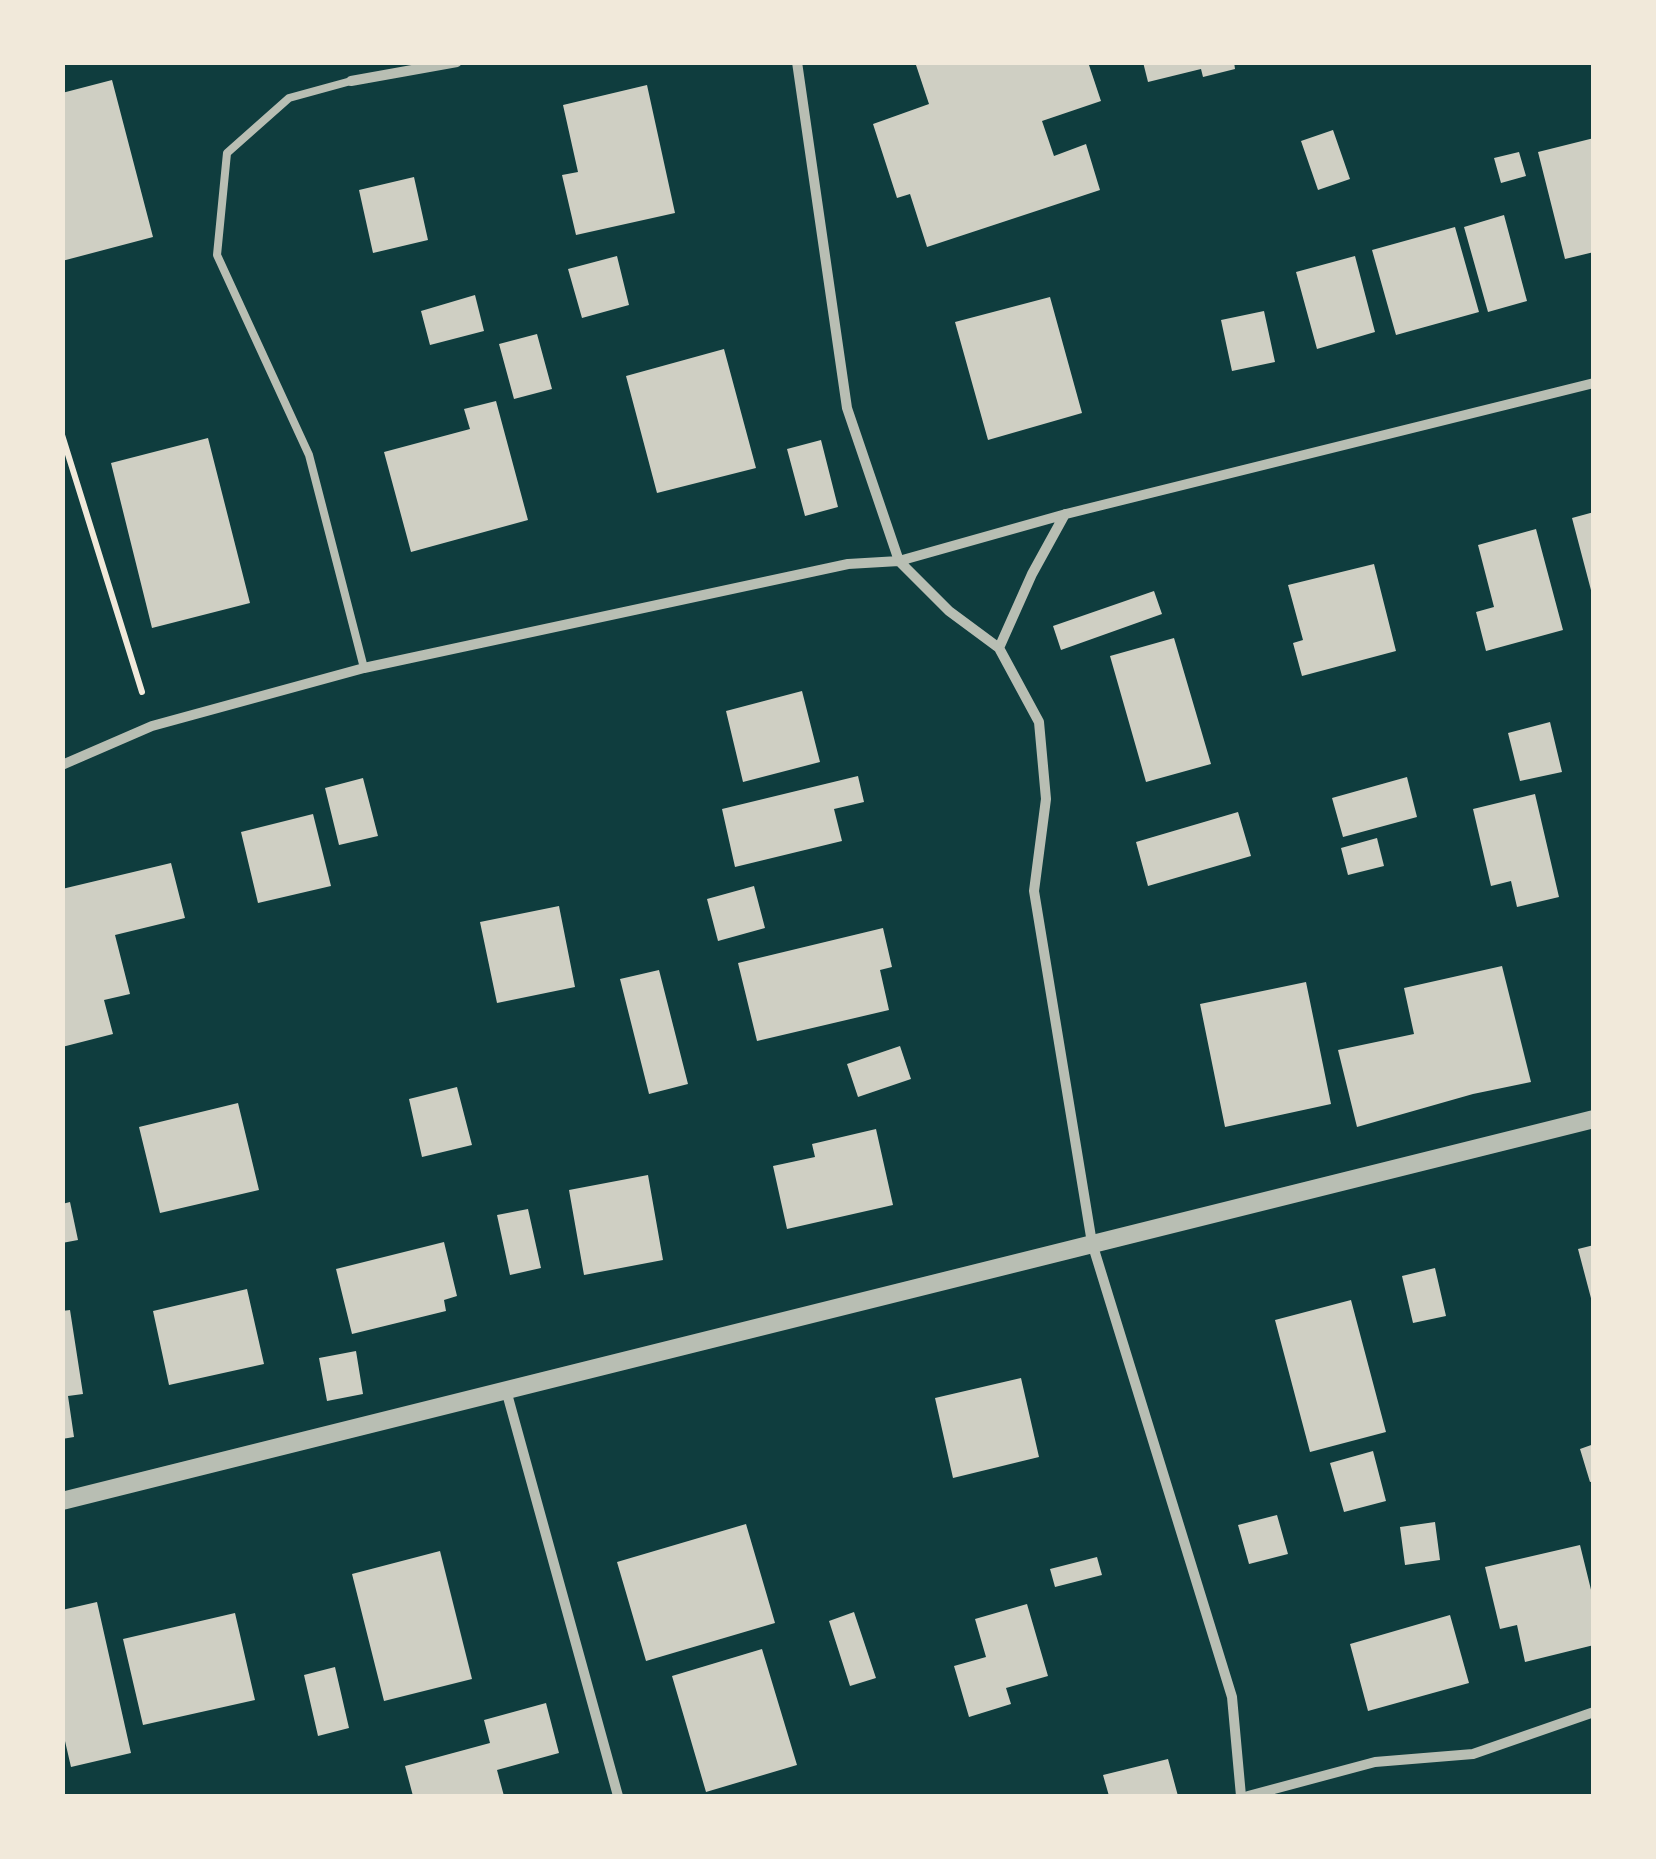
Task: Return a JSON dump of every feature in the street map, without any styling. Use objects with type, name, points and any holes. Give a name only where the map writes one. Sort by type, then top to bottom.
[{"type":"street","points":[[351,82],[457,62]]},
{"type":"street","points":[[797,62],[847,408],[900,561],[950,611],[999,648],[1039,722],[1046,799],[1034,891],[1092,1243],[1232,1697],[1244,1796],[1375,1762],[1474,1754],[1594,1712]]},
{"type":"street","points":[[62,765],[152,726],[364,668],[848,564],[900,561],[1066,514],[1594,383]]},
{"type":"street","points":[[999,648],[1032,574],[1066,514]]},
{"type":"street","points":[[62,1501],[1594,1119]]},
{"type":"street","points":[[506,1390],[618,1796]]},
{"type":"lane","points":[[351,82],[288,98],[228,153],[216,254],[309,455],[364,668]]},
{"type":"path","points":[[62,435],[152,726]]},
{"type":"building","points":[[915,62],[1088,62],[1101,101],[1042,121],[1054,156],[1086,144],[1100,190],[927,247],[910,194],[897,198],[873,124],[929,104]]},
{"type":"building","points":[[1143,62],[1234,62],[1235,69],[1203,77],[1201,69],[1148,82]]},
{"type":"building","points":[[112,80],[153,237],[62,261],[62,93]]},
{"type":"building","points":[[647,85],[675,213],[576,235],[562,175],[578,172],[563,105]]},
{"type":"building","points":[[1333,130],[1350,179],[1318,190],[1301,141]]},
{"type":"building","points":[[1594,138],[1594,252],[1565,259],[1538,152]]},
{"type":"building","points":[[1519,152],[1526,176],[1501,183],[1494,158]]},
{"type":"building","points":[[414,177],[428,240],[373,253],[359,190]]},
{"type":"building","points":[[1504,215],[1527,301],[1488,312],[1464,227]]},
{"type":"building","points":[[1455,227],[1479,312],[1396,335],[1372,250]]},
{"type":"building","points":[[617,256],[629,305],[582,318],[568,269]]},
{"type":"building","points":[[1355,256],[1375,332],[1317,349],[1296,272]]},
{"type":"building","points":[[475,295],[484,331],[430,345],[421,311]]},
{"type":"building","points":[[1050,297],[1082,413],[988,440],[955,322]]},
{"type":"building","points":[[1264,311],[1275,362],[1232,371],[1221,320]]},
{"type":"building","points":[[537,334],[552,389],[514,399],[499,344]]},
{"type":"building","points":[[724,349],[756,468],[657,493],[626,376]]},
{"type":"building","points":[[496,401],[528,520],[411,552],[384,452],[470,429],[464,409]]},
{"type":"building","points":[[208,438],[250,603],[152,628],[111,463]]},
{"type":"building","points":[[821,440],[838,507],[805,516],[787,449]]},
{"type":"building","points":[[1594,512],[1594,594],[1592,594],[1572,518]]},
{"type":"building","points":[[1536,529],[1563,630],[1486,651],[1476,612],[1494,607],[1478,545]]},
{"type":"building","points":[[1374,564],[1396,651],[1302,676],[1293,643],[1303,640],[1288,585]]},
{"type":"building","points":[[1154,591],[1162,614],[1061,650],[1053,626]]},
{"type":"building","points":[[1174,638],[1211,764],[1146,782],[1110,656]]},
{"type":"building","points":[[802,691],[820,762],[743,782],[726,711]]},
{"type":"building","points":[[1550,722],[1562,772],[1520,781],[1508,733]]},
{"type":"building","points":[[858,776],[864,802],[834,809],[842,841],[735,867],[722,809]]},
{"type":"building","points":[[1407,777],[1417,817],[1343,837],[1332,798]]},
{"type":"building","points":[[363,778],[378,836],[339,845],[325,788]]},
{"type":"building","points":[[1535,794],[1559,897],[1517,907],[1511,881],[1491,886],[1473,809]]},
{"type":"building","points":[[1238,812],[1251,856],[1148,886],[1136,842]]},
{"type":"building","points":[[313,814],[331,886],[258,903],[241,832]]},
{"type":"building","points":[[1377,838],[1384,866],[1348,875],[1341,848]]},
{"type":"building","points":[[171,863],[185,918],[115,935],[130,994],[104,1000],[113,1034],[62,1047],[62,889]]},
{"type":"building","points":[[754,886],[765,928],[718,941],[707,899]]},
{"type":"building","points":[[559,906],[575,987],[497,1003],[480,922]]},
{"type":"building","points":[[883,928],[892,967],[880,970],[889,1010],[757,1041],[738,963]]},
{"type":"building","points":[[1502,966],[1531,1082],[1357,1127],[1338,1050],[1414,1034],[1404,988]]},
{"type":"building","points":[[659,970],[688,1084],[649,1094],[620,979]]},
{"type":"building","points":[[1306,982],[1331,1104],[1225,1127],[1200,1004]]},
{"type":"building","points":[[900,1046],[911,1079],[858,1097],[847,1064]]},
{"type":"building","points":[[457,1087],[472,1145],[422,1157],[409,1099]]},
{"type":"building","points":[[238,1103],[259,1190],[160,1213],[139,1127]]},
{"type":"building","points":[[876,1129],[893,1205],[787,1229],[773,1166],[815,1157],[812,1144]]},
{"type":"building","points":[[648,1175],[663,1260],[584,1275],[569,1190]]},
{"type":"building","points":[[70,1202],[78,1240],[62,1243],[62,1204]]},
{"type":"building","points":[[528,1209],[541,1268],[510,1275],[497,1215]]},
{"type":"building","points":[[444,1242],[457,1296],[444,1300],[446,1311],[352,1334],[336,1269]]},
{"type":"building","points":[[1594,1245],[1594,1302],[1592,1302],[1578,1249]]},
{"type":"building","points":[[1435,1268],[1446,1316],[1413,1323],[1402,1276]]},
{"type":"building","points":[[247,1289],[264,1364],[169,1385],[153,1311]]},
{"type":"building","points":[[1351,1300],[1386,1432],[1310,1452],[1275,1320]]},
{"type":"building","points":[[70,1310],[83,1394],[68,1396],[74,1437],[62,1439],[62,1311]]},
{"type":"building","points":[[356,1351],[363,1394],[327,1401],[319,1358]]},
{"type":"building","points":[[1021,1378],[1039,1457],[953,1478],[935,1398]]},
{"type":"building","points":[[1594,1444],[1594,1481],[1590,1482],[1580,1449]]},
{"type":"building","points":[[1373,1451],[1386,1501],[1344,1512],[1330,1463]]},
{"type":"building","points":[[1277,1515],[1288,1554],[1249,1564],[1238,1525]]},
{"type":"building","points":[[1435,1522],[1440,1560],[1405,1565],[1400,1527]]},
{"type":"building","points":[[746,1524],[775,1623],[646,1661],[617,1562]]},
{"type":"building","points":[[1580,1545],[1594,1602],[1594,1645],[1525,1662],[1517,1625],[1500,1629],[1485,1567]]},
{"type":"building","points":[[440,1551],[472,1679],[384,1701],[352,1574]]},
{"type":"building","points":[[1097,1557],[1102,1575],[1055,1587],[1050,1569]]},
{"type":"building","points":[[97,1602],[131,1753],[71,1767],[62,1728],[62,1610]]},
{"type":"building","points":[[1027,1604],[1048,1676],[1006,1688],[1011,1704],[969,1717],[954,1666],[986,1657],[975,1619]]},
{"type":"building","points":[[854,1612],[876,1678],[850,1686],[829,1621]]},
{"type":"building","points":[[235,1613],[255,1700],[143,1725],[123,1639]]},
{"type":"building","points":[[1450,1615],[1469,1683],[1368,1711],[1350,1644]]},
{"type":"building","points":[[762,1649],[797,1765],[706,1792],[672,1676]]},
{"type":"building","points":[[335,1667],[349,1728],[318,1736],[304,1675]]},
{"type":"building","points":[[546,1703],[559,1753],[497,1770],[504,1796],[413,1796],[405,1766],[490,1743],[484,1720]]},
{"type":"building","points":[[1168,1759],[1178,1796],[1109,1796],[1103,1775]]}]
